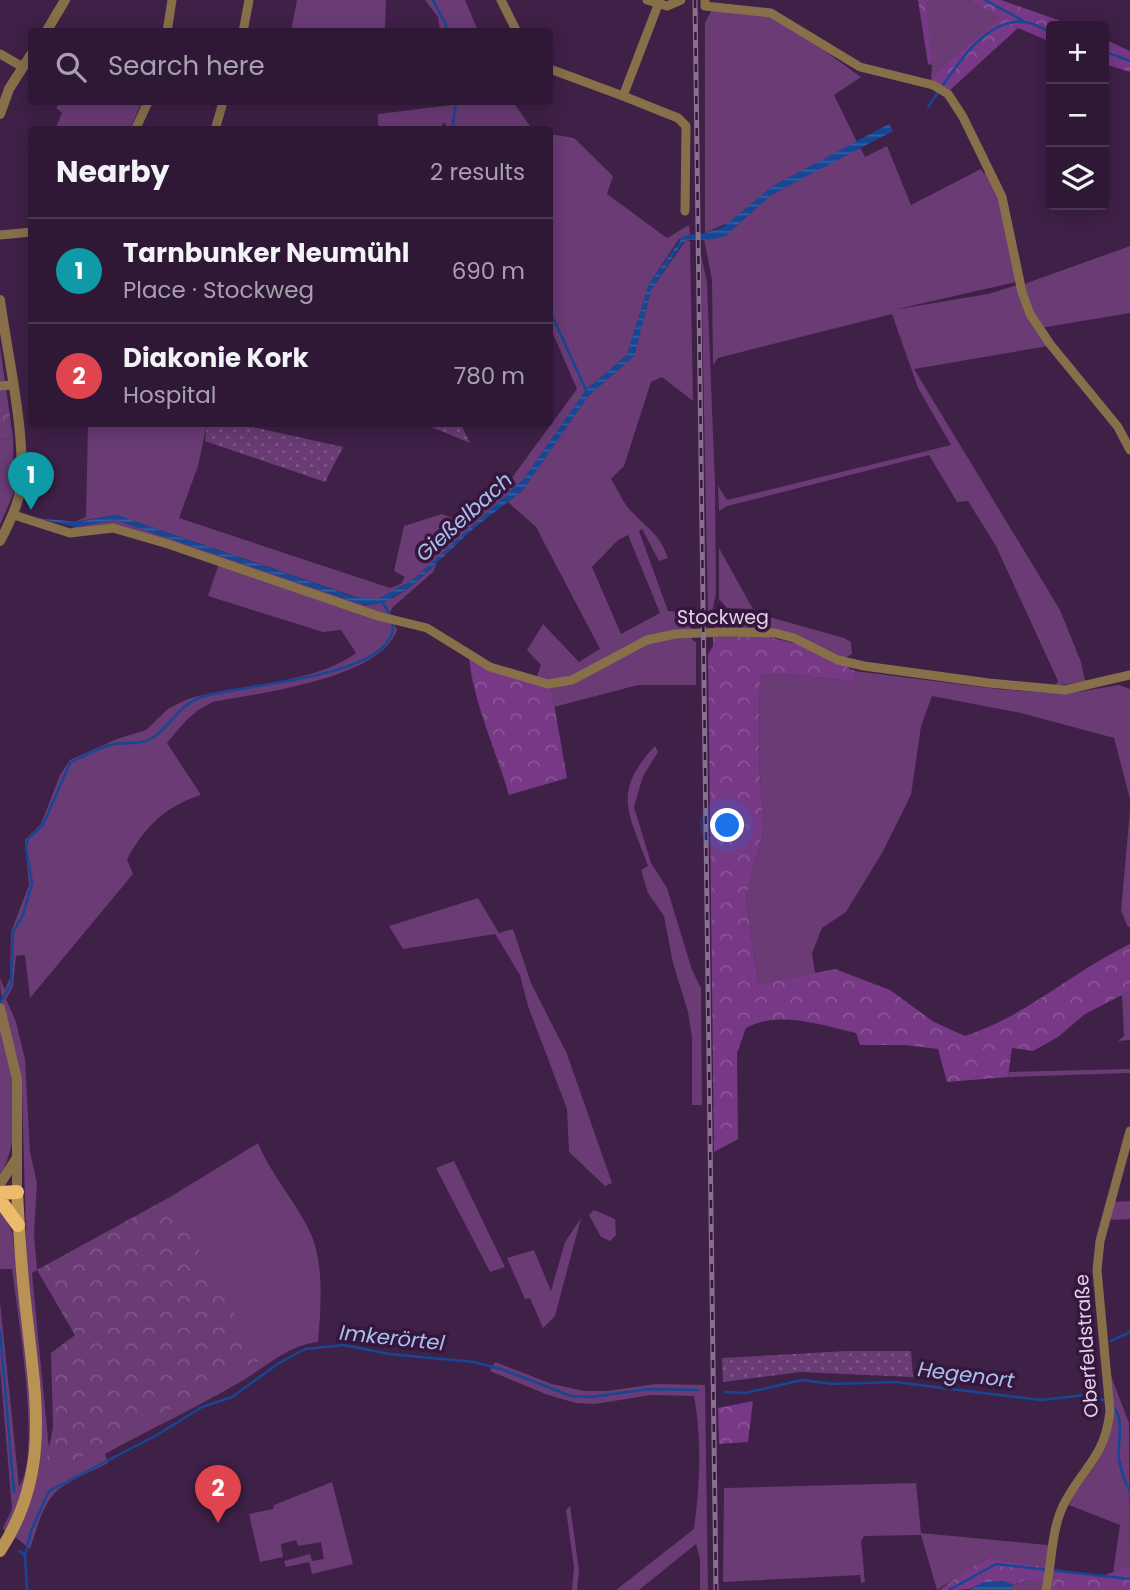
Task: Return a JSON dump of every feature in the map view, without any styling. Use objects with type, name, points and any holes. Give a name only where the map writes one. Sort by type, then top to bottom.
[{"type":"highway","points":[[0,1193],[17,1192]]},
{"type":"highway","points":[[0,1200],[18,1225]]},
{"type":"main road","points":[[0,1551],[20,1516],[29,1488],[38,1431],[17,1192]]},
{"type":"street","points":[[48,28],[65,0]]},
{"type":"street","points":[[168,28],[172,0]]},
{"type":"street","points":[[244,28],[249,0]]},
{"type":"street","points":[[501,0],[515,28]]},
{"type":"street","points":[[647,0],[658,5],[673,6],[681,0]]},
{"type":"street","points":[[705,0],[705,6],[771,13],[860,68],[933,85],[948,94],[963,117],[1002,197],[1022,292],[1030,314],[1118,427],[1130,450]]},
{"type":"street","points":[[623,96],[658,5]]},
{"type":"street","points":[[0,54],[23,66]]},
{"type":"street","points":[[0,114],[9,89],[28,59]]},
{"type":"street","points":[[553,70],[678,118],[686,126],[685,211]]},
{"type":"street","points":[[137,126],[147,105]]},
{"type":"street","points":[[216,126],[222,105]]},
{"type":"street","points":[[0,235],[28,232]]},
{"type":"street","points":[[0,300],[6,385],[21,453],[19,494],[14,515],[0,541]]},
{"type":"street","name":"Stockweg","points":[[14,515],[70,533],[113,528],[168,544],[378,616],[427,628],[490,667],[548,684],[572,680],[647,640],[675,634],[727,632],[784,635],[838,660],[989,683],[1065,690],[1130,675]]},
{"type":"street","points":[[0,1008],[17,1079],[17,1192]]},
{"type":"street","name":"Oberfeldstraße","points":[[1046,1590],[1059,1517],[1064,1504],[1101,1450],[1110,1412],[1097,1270],[1100,1241],[1130,1131]]},
{"type":"street","points":[[0,1184],[18,1157]]},
{"type":"green space","points":[[297,0],[386,0],[385,28],[292,28]]},
{"type":"green space","points":[[425,0],[465,0],[477,28],[440,28],[438,17]]},
{"type":"green space","points":[[918,0],[924,0],[926,5],[932,65],[928,64]]},
{"type":"green space","points":[[924,0],[968,0],[1002,18],[941,67],[931,80],[932,65]]},
{"type":"green space","points":[[968,0],[1001,0],[1061,21],[1046,21],[1046,40],[1018,28],[950,90],[931,80],[941,67],[1001,18]]},
{"type":"green space","points":[[711,11],[767,15],[794,29],[861,77],[834,95],[857,142],[773,186],[730,222],[705,233],[705,23]]},
{"type":"green space","points":[[1109,41],[1130,51],[1130,72],[1109,66]]},
{"type":"green space","points":[[58,105],[141,105],[131,126],[56,126],[62,113],[56,108]]},
{"type":"green space","points":[[452,105],[515,105],[530,126],[447,126],[444,122],[442,126],[378,126],[378,114]]},
{"type":"green space","points":[[553,134],[574,138],[613,176],[607,194],[667,238],[689,225],[690,235],[679,239],[649,284],[627,355],[586,390],[523,480],[414,579],[379,599],[365,600],[116,515],[74,522],[86,517],[88,427],[206,427],[198,466],[179,518],[390,588],[401,584],[405,577],[394,571],[404,526],[442,514],[463,522],[469,515],[475,517],[511,479],[549,427],[553,427],[553,422],[577,389],[553,334]]},
{"type":"green space","points":[[887,146],[911,205],[981,169],[984,174],[987,171],[999,195],[1016,282],[893,310],[988,294],[1017,285],[1048,346],[914,369],[1060,610],[1081,662],[1085,681],[1055,686],[1058,681],[996,546],[968,501],[957,502],[929,455],[727,506],[719,511],[718,486],[727,500],[951,445],[918,388],[892,314],[718,358],[713,365],[712,280],[704,239],[725,236],[771,195],[860,147],[865,157]]},
{"type":"green space","points":[[686,240],[690,241],[693,401],[662,377],[651,382],[624,466],[611,479],[627,506],[654,533],[665,550],[668,558],[659,561],[642,529],[639,531],[668,611],[690,613],[692,640],[696,642],[696,685],[638,685],[554,707],[551,687],[534,684],[541,665],[527,650],[543,624],[579,662],[600,649],[536,527],[508,502],[522,491],[588,396],[634,356],[651,290]],"holes":[[[628,535],[660,613],[621,634],[592,567],[618,540]]]},
{"type":"green space","points":[[1130,246],[1130,313],[1040,328],[1024,286],[1027,283]]},
{"type":"green space","points":[[701,254],[707,283],[715,484],[716,593],[711,618],[708,615]]},
{"type":"green space","points":[[0,346],[13,438],[0,440]]},
{"type":"green space","points":[[207,427],[253,427],[343,447],[325,482],[205,441]]},
{"type":"green space","points":[[431,427],[462,427],[470,443]]},
{"type":"green space","points":[[13,438],[14,492],[0,525],[0,440]]},
{"type":"green space","points":[[116,520],[364,605],[395,597],[437,563],[433,572],[392,608],[390,614],[397,630],[386,647],[368,661],[316,681],[213,702],[187,720],[167,743],[201,795],[176,805],[149,827],[127,859],[133,874],[30,998],[25,955],[16,956],[13,987],[6,999],[16,1022],[25,1059],[30,1152],[37,1183],[34,1234],[37,1270],[32,1273],[49,1449],[45,1473],[48,1476],[259,1360],[170,1197],[258,1143],[269,1166],[308,1228],[317,1254],[320,1284],[318,1342],[297,1347],[225,1391],[105,1454],[108,1463],[75,1479],[48,1501],[30,1549],[14,1536],[33,1488],[22,1092],[3,1006],[0,978],[5,990],[10,978],[11,932],[29,885],[25,840],[41,824],[60,775],[70,760],[117,739],[146,730],[169,708],[188,699],[319,671],[339,664],[356,653],[341,630],[323,632],[208,596],[220,560],[112,524],[72,529]]},
{"type":"green space","points":[[719,548],[753,609],[727,608],[719,599]]},
{"type":"green space","points":[[718,613],[762,615],[844,638],[851,642],[852,654],[845,658],[806,640],[714,631]]},
{"type":"green space","points":[[765,636],[805,646],[855,671],[853,681],[785,674],[760,675],[759,762],[764,828],[746,897],[758,984],[835,969],[890,990],[934,1022],[965,1036],[1029,1006],[1130,944],[1130,991],[1085,1014],[1058,1037],[1033,1051],[1012,1048],[1008,1077],[947,1082],[938,1049],[905,1045],[860,1045],[856,1033],[814,1023],[771,1020],[758,1023],[746,1028],[737,1053],[738,1139],[714,1152],[708,655],[713,646],[713,637]]},
{"type":"green space","points":[[469,658],[551,687],[567,778],[509,795],[480,710]]},
{"type":"green space","points":[[855,671],[997,689],[1066,694],[1119,685],[1130,689],[1130,799],[1114,738],[1021,713],[932,696],[921,726],[911,795],[882,853],[846,912],[822,928],[812,953],[815,973],[758,984],[746,897],[764,828],[759,762],[760,675],[785,674],[853,681]]},
{"type":"green space","points":[[655,746],[658,752],[643,776],[634,807],[651,863],[667,888],[692,970],[701,988],[702,1105],[692,1105],[692,1038],[688,1012],[673,963],[664,916],[648,893],[641,870],[648,866],[628,804],[628,791],[633,777],[641,762]]},
{"type":"green space","points":[[1130,810],[1130,927],[1128,927],[1121,911]]},
{"type":"green space","points":[[478,898],[499,933],[513,929],[531,983],[567,1054],[612,1183],[605,1186],[569,1152],[567,1109],[528,1006],[520,975],[495,934],[403,949],[389,926]]},
{"type":"green space","points":[[1130,991],[1130,1040],[1118,1041],[1124,1036],[1122,995]]},
{"type":"green space","points":[[0,1024],[12,1081],[14,1121],[8,1159],[0,1176]]},
{"type":"green space","points":[[1130,1069],[1130,1073],[1008,1077],[1009,1072]]},
{"type":"green space","points":[[454,1161],[505,1267],[490,1272],[436,1168]]},
{"type":"green space","points":[[170,1197],[260,1360],[48,1476],[44,1472],[53,1428],[51,1353],[75,1335],[37,1270]]},
{"type":"green space","points":[[1130,1201],[1130,1219],[1108,1220],[1113,1202]]},
{"type":"green space","points":[[0,1207],[12,1231],[33,1408],[25,1484],[6,1533],[3,1528],[12,1509],[0,1367],[0,1302],[19,1486],[26,1470],[28,1415],[12,1269],[0,1269]]},
{"type":"green space","points":[[594,1210],[615,1219],[616,1235],[610,1241],[601,1237],[589,1215]]},
{"type":"green space","points":[[581,1218],[555,1316],[543,1328],[530,1298],[525,1299],[507,1258],[534,1250],[551,1291],[565,1242]]},
{"type":"green space","points":[[846,1351],[911,1351],[913,1377],[800,1372],[723,1382],[722,1358]]},
{"type":"green space","points":[[495,1362],[552,1384],[584,1391],[607,1391],[656,1384],[705,1385],[708,1590],[700,1590],[700,1559],[696,1544],[639,1590],[616,1590],[694,1529],[699,1462],[694,1396],[651,1395],[595,1404],[576,1403],[548,1395],[490,1371]]},
{"type":"green space","points":[[1108,1368],[1129,1423],[1130,1566],[1113,1573],[1120,1525],[1069,1505],[1103,1453],[1107,1441],[1111,1418]]},
{"type":"green space","points":[[753,1401],[748,1442],[719,1444],[718,1408]]},
{"type":"green space","points":[[332,1482],[353,1564],[312,1574],[309,1562],[286,1567],[284,1561],[310,1554],[312,1561],[324,1559],[321,1542],[298,1546],[296,1540],[281,1544],[283,1557],[260,1562],[249,1514],[273,1509],[274,1505]]},
{"type":"green space","points":[[916,1483],[921,1533],[1047,1545],[1048,1567],[988,1558],[937,1590],[921,1535],[864,1536],[861,1541],[865,1582],[861,1583],[860,1575],[723,1582],[724,1488]]},
{"type":"green space","points":[[570,1506],[579,1570],[577,1590],[572,1590],[574,1567],[566,1510]]},
{"type":"green space","points":[[989,1558],[1048,1567],[1046,1583],[1025,1580],[1013,1585],[996,1582],[969,1589],[940,1590],[965,1571]]},
{"type":"green space","points":[[1130,1566],[1130,1590],[1050,1590],[1053,1569],[1103,1576]]},
{"type":"green space","points":[[1025,1580],[1046,1583],[1044,1590],[1011,1590],[1013,1585]]},
{"type":"water","points":[[889,124],[893,131],[771,195],[725,236],[709,240],[686,240],[651,290],[634,356],[588,396],[522,491],[474,528],[412,586],[385,602],[370,605],[357,603],[116,520],[75,527],[37,518],[78,522],[116,515],[355,597],[378,599],[414,579],[523,480],[586,390],[627,355],[649,284],[683,236],[723,227],[773,186]]},
{"type":"water","points":[[1004,1581],[1013,1585],[1011,1590],[969,1590],[984,1582]]},
{"type":"waterway","points":[[433,0],[446,28]]},
{"type":"waterway","points":[[985,0],[1022,20]]},
{"type":"waterway","name":"Gießelbach","points":[[942,87],[976,43],[999,26],[1025,22],[1046,30]]},
{"type":"waterway","name":"Gießelbach","points":[[1109,53],[1130,61]]},
{"type":"waterway","name":"Gießelbach","points":[[928,107],[938,92]]},
{"type":"waterway","points":[[454,126],[456,105]]},
{"type":"waterway","points":[[553,318],[586,390]]},
{"type":"waterway","points":[[382,602],[390,614]]},
{"type":"waterway","points":[[0,1002],[11,985],[13,932],[23,915],[32,883],[26,847],[28,839],[43,825],[70,763],[109,745],[151,739],[185,706],[199,698],[311,676],[343,668],[369,657],[387,642],[393,624]]},
{"type":"waterway","points":[[0,1331],[14,1492]]},
{"type":"waterway","points":[[1111,1341],[1130,1332]]},
{"type":"waterway","name":"Imkerörtel","points":[[27,1590],[25,1556],[31,1531],[49,1491],[157,1435],[202,1407],[232,1397],[279,1363],[305,1349],[344,1345],[389,1354],[474,1362],[501,1369],[571,1396],[592,1397],[649,1389],[698,1390]]},
{"type":"waterway","name":"Hegenort","points":[[725,1392],[745,1393],[802,1380],[833,1384],[895,1382],[1041,1400],[1085,1395],[1106,1401]]},
{"type":"waterway","name":"Hegenort","points":[[1111,1405],[1116,1410],[1120,1423],[1119,1459],[1130,1492]]},
{"type":"waterway","name":"Imkerörtel","points":[[20,1551],[25,1556]]},
{"type":"waterway","points":[[949,1590],[996,1564],[1130,1579]]},
{"type":"railway","points":[[695,0],[716,1590]]},
{"type":"place","name":"Tarnbunker Neumühl","points":[[31,510]]},
{"type":"place","name":"Diakonie Kork","points":[[218,1523]]}]
